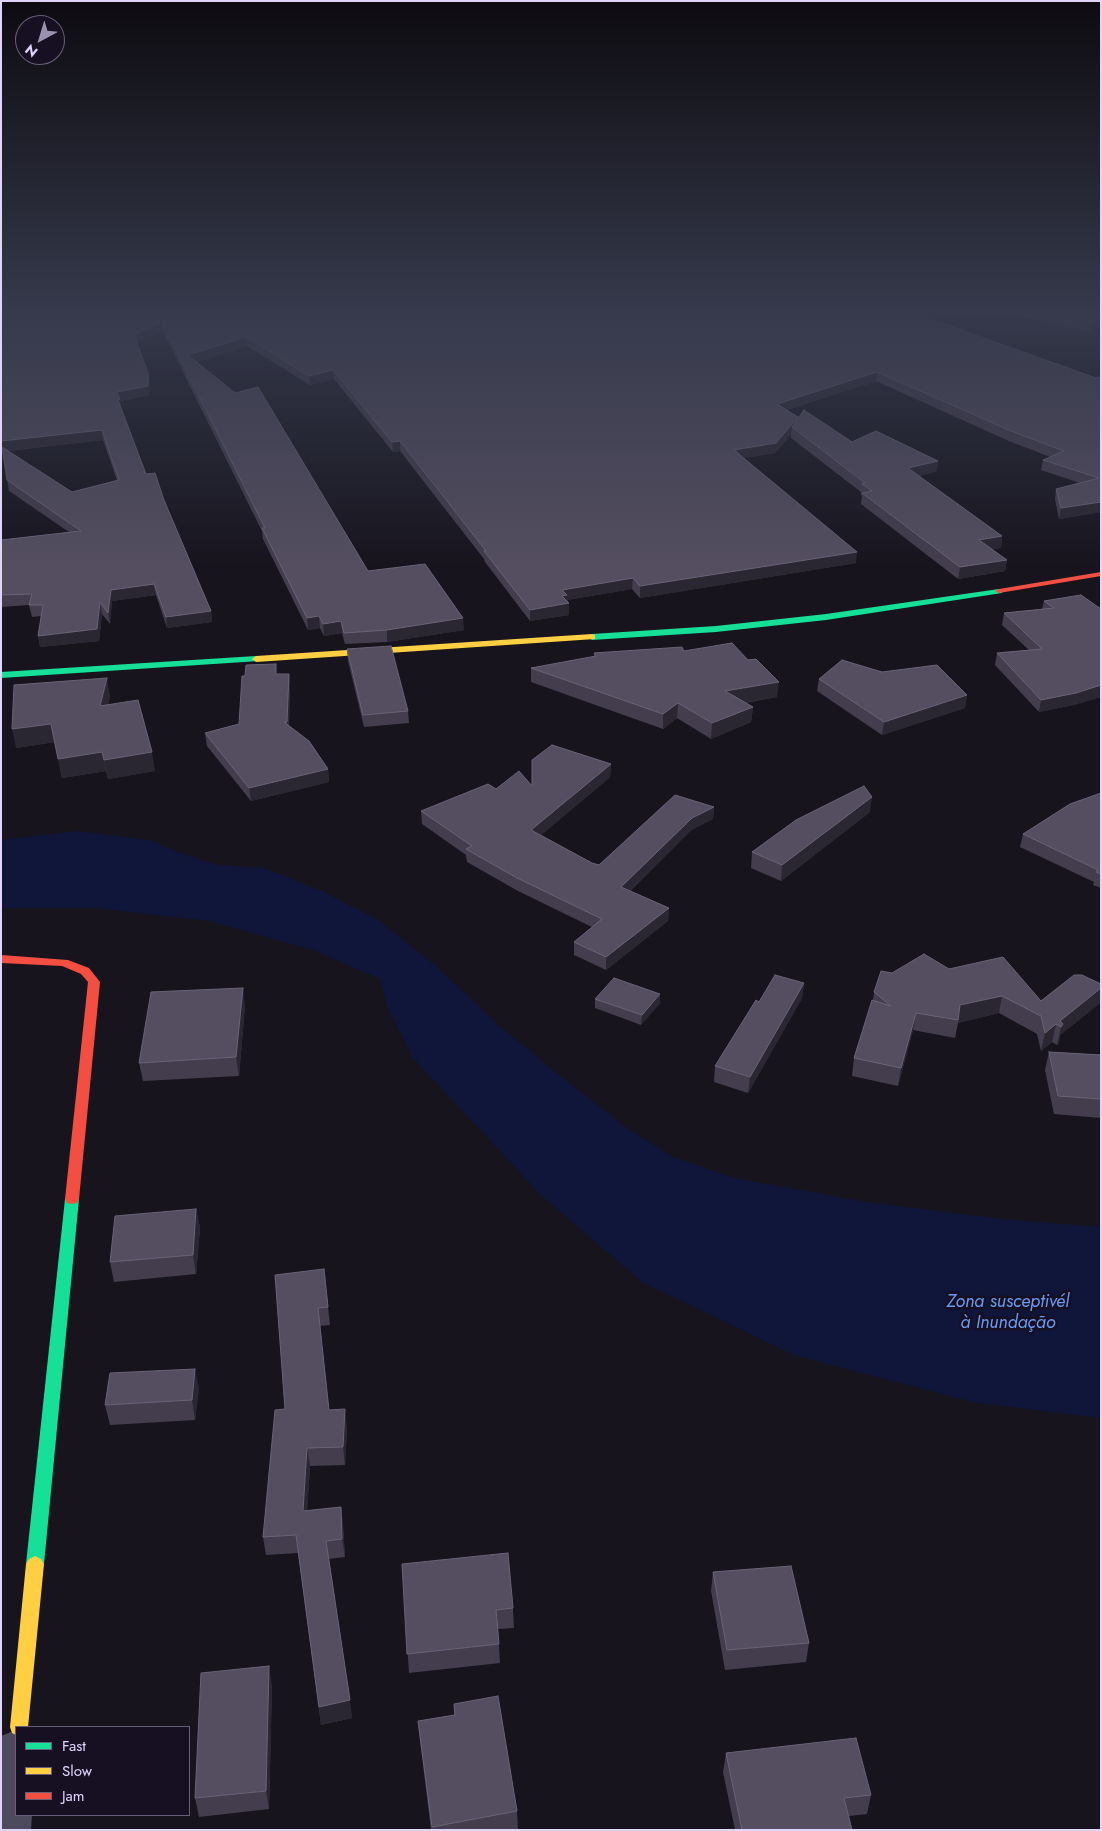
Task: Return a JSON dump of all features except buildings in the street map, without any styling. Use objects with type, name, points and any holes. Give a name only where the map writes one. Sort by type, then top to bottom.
[{"type":"main road","points":[[1,675],[723,628],[826,618],[1101,574]]},
{"type":"main road","points":[[1,959],[64,963],[85,971],[94,982],[19,1726]]},
{"type":"street","points":[[8,1830],[15,1762]]},
{"type":"water","name":"Zona susceptivél à Inundação","points":[[77,831],[150,840],[182,854],[217,865],[264,868],[322,891],[378,920],[436,966],[503,1029],[557,1073],[624,1126],[671,1156],[734,1178],[866,1202],[1001,1219],[1101,1227],[1101,1418],[973,1402],[794,1355],[642,1282],[541,1195],[413,1058],[388,1009],[380,979],[313,950],[210,921],[97,908],[1,908],[1,840]]},
{"type":"traffic: fast","points":[[592,637],[716,629],[826,617],[999,591]]},
{"type":"traffic: fast","points":[[1,675],[256,659]]},
{"type":"traffic: fast","points":[[35,1564],[72,1199]]},
{"type":"traffic: slow","points":[[256,659],[592,637]]},
{"type":"traffic: slow","points":[[19,1726],[35,1564]]},
{"type":"traffic: jam","points":[[999,591],[1101,574]]},
{"type":"traffic: jam","points":[[1,959],[64,963],[85,971],[94,982],[72,1199]]}]
